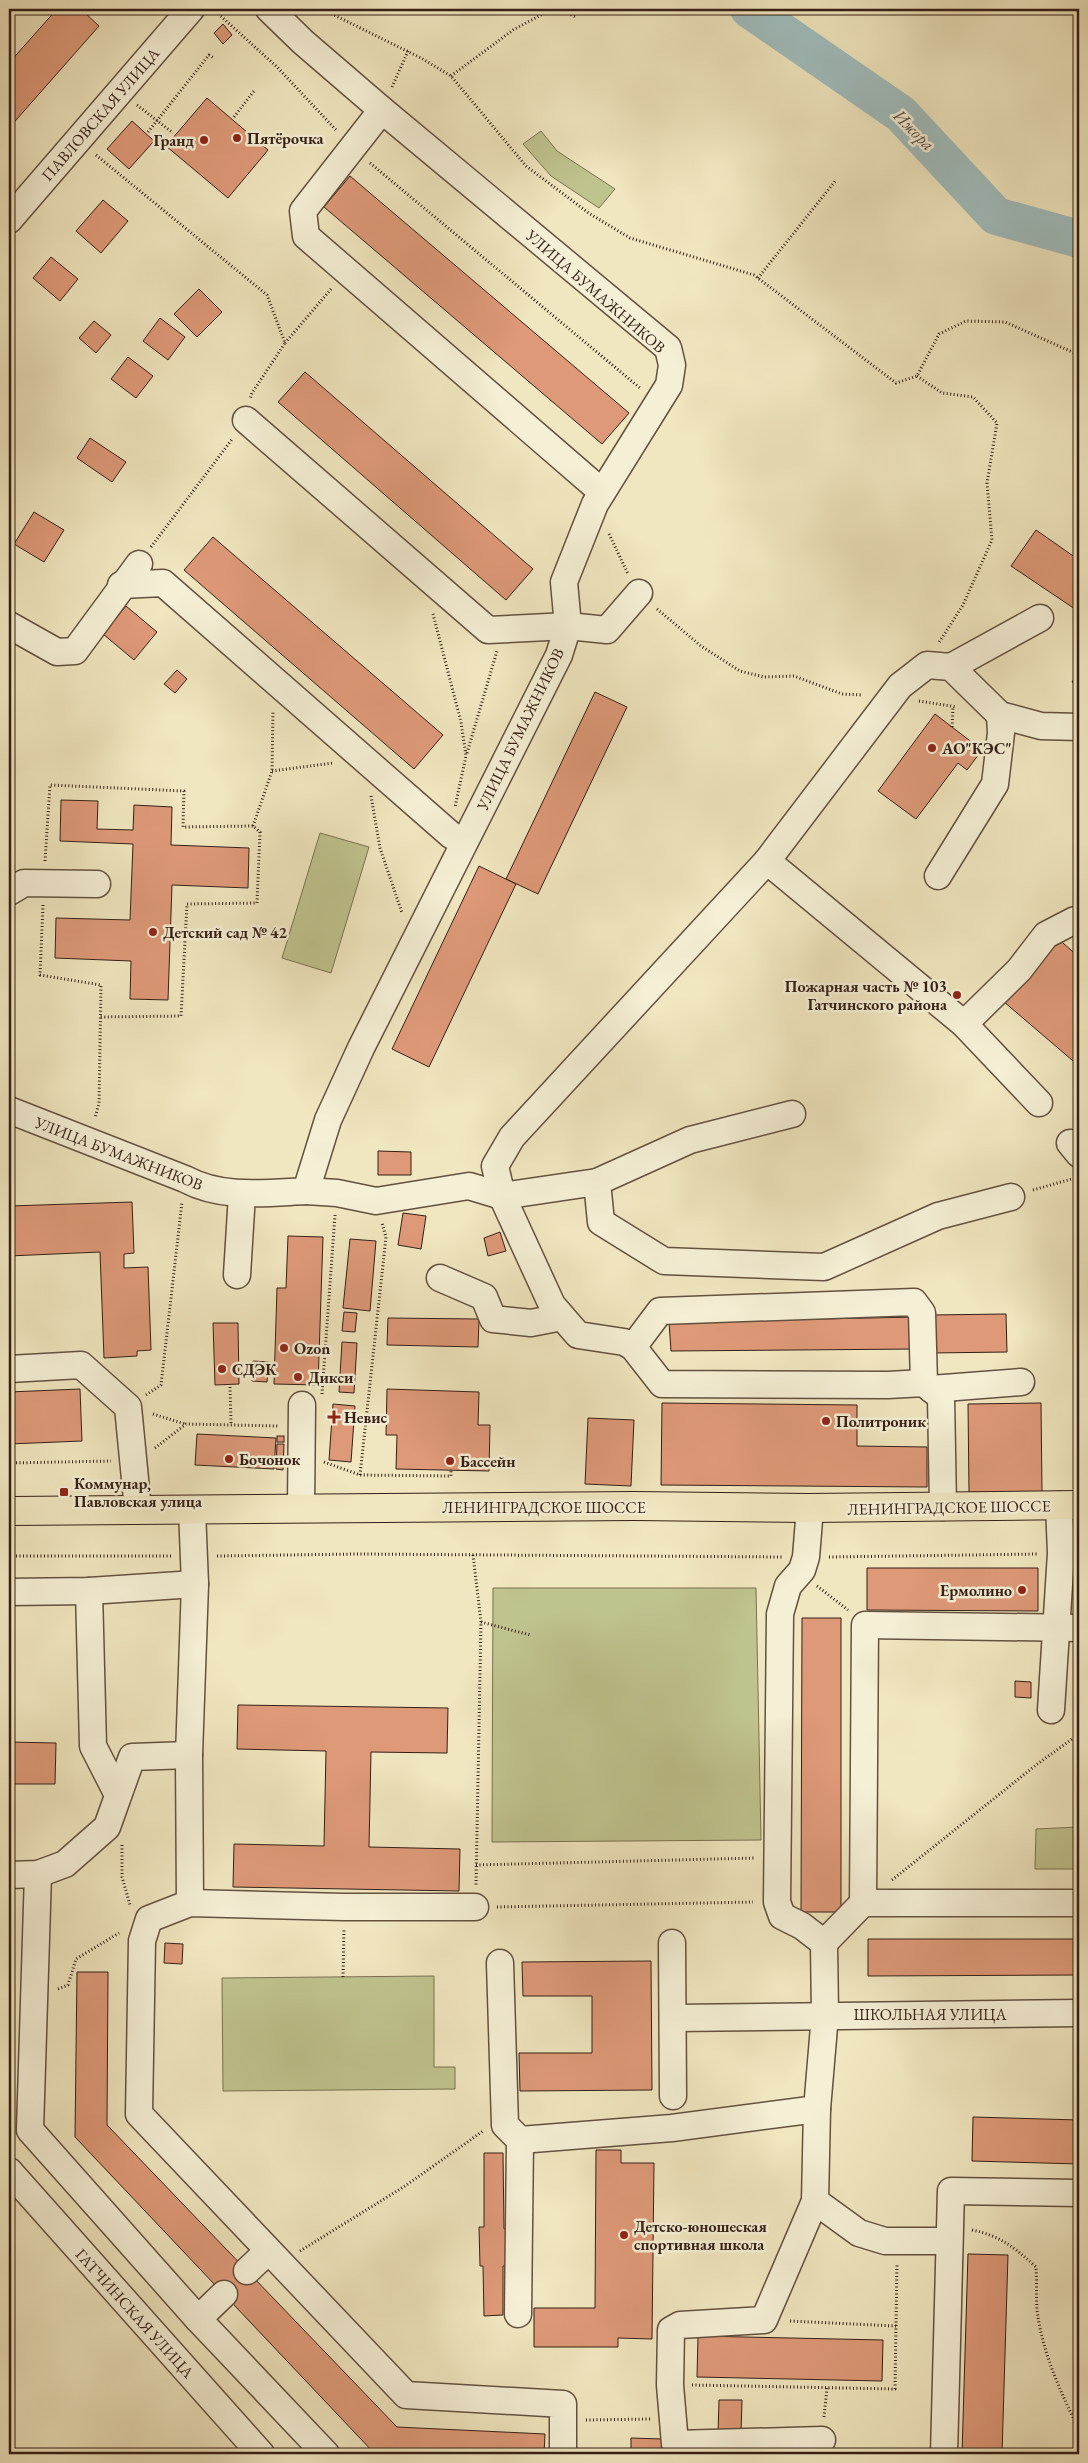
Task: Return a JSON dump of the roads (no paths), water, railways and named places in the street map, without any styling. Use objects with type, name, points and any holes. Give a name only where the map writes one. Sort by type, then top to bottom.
[{"type":"main road","name":"ЛЕНИНГРАДСКОЕ ШОССЕ","points":[[9,1511],[634,1506],[810,1508],[1069,1505]]},
{"type":"street","name":"ПАВЛОВСКАЯ УЛИЦА","points":[[9,220],[191,9]]},
{"type":"street","name":"УЛИЦА БУМАЖНИКОВ","points":[[9,1110],[201,1187],[242,1194],[306,1191],[328,1120],[413,944],[457,839],[559,655],[568,626],[564,582],[599,498],[669,385],[672,365],[668,348],[382,110],[302,42],[269,9]]},
{"type":"street","points":[[382,110],[303,211],[306,236],[599,498]]},
{"type":"street","points":[[246,420],[488,630],[568,626],[607,630],[639,593]]},
{"type":"street","points":[[9,625],[57,652],[75,651],[121,585],[139,564]]},
{"type":"street","points":[[121,585],[163,583],[457,839]]},
{"type":"street","points":[[1021,1382],[928,1386],[662,1384],[633,1348],[624,1342],[578,1334],[552,1305],[502,1196],[495,1166],[512,1137],[768,861],[900,686],[1040,618]]},
{"type":"street","points":[[939,666],[1000,715],[1041,726],[1079,727]]},
{"type":"street","points":[[938,876],[995,784],[1001,733],[1000,715]]},
{"type":"street","points":[[768,861],[964,1024],[1039,1103]]},
{"type":"street","points":[[9,892],[24,883],[97,884]]},
{"type":"street","points":[[964,1024],[1019,970],[1046,935],[1075,920],[1079,922]]},
{"type":"street","points":[[306,1191],[337,1193],[376,1201],[469,1186],[502,1196],[597,1182],[690,1140],[792,1114]]},
{"type":"street","points":[[597,1182],[601,1222],[664,1261],[824,1267],[938,1216],[1011,1197]]},
{"type":"street","points":[[237,1275],[242,1194]]},
{"type":"street","points":[[440,1278],[484,1297],[493,1319],[531,1323],[562,1317]]},
{"type":"street","points":[[633,1348],[660,1311],[914,1302],[922,1313],[928,1386],[941,1397],[943,1507]]},
{"type":"street","points":[[9,1369],[81,1365],[128,1407],[138,1510]]},
{"type":"street","points":[[301,1508],[300,1452],[304,1410]]},
{"type":"street","points":[[1050,1710],[1067,1628],[1061,1554],[1069,1505]]},
{"type":"street","points":[[810,1508],[804,1564],[788,1586],[780,1614],[776,1902],[782,1916],[802,1926],[824,1943]]},
{"type":"street","points":[[190,1903],[189,1755],[195,1584],[192,1556],[192,1510]]},
{"type":"street","points":[[9,1592],[89,1591],[195,1584]]},
{"type":"street","points":[[89,1591],[93,1746],[115,1802]]},
{"type":"street","points":[[822,2440],[676,2444],[670,2384],[671,2330],[680,2325],[764,2320],[815,2201],[817,2109],[825,2015],[824,1943],[863,1903],[865,1625],[1067,1628]]},
{"type":"street","points":[[9,1875],[38,1874],[65,1864],[107,1827],[132,1757],[189,1755]]},
{"type":"street","points":[[38,1874],[30,2130],[198,2319],[326,2454]]},
{"type":"street","points":[[476,1907],[344,1907],[190,1903],[149,1919],[141,1935],[139,2114],[406,2395],[563,2404],[562,2454]]},
{"type":"street","points":[[863,1903],[1079,1903]]},
{"type":"street","points":[[672,1943],[674,2018],[673,2096]]},
{"type":"street","points":[[500,1963],[513,2133],[518,2314]]},
{"type":"street","name":"ШКОЛЬНАЯ УЛИЦА","points":[[674,2018],[1079,2013]]},
{"type":"street","points":[[513,2133],[672,2128],[817,2109]]},
{"type":"street","name":"ГАТЧИНСКАЯ УЛИЦА","points":[[9,2171],[261,2454]]},
{"type":"street","points":[[944,2454],[951,2190],[1079,2193]]},
{"type":"street","points":[[815,2201],[859,2233],[885,2241],[950,2233]]},
{"type":"street","points":[[247,2271],[274,2257]]},
{"type":"street","points":[[198,2319],[224,2294]]},
{"type":"waterway","name":"Ижора","points":[[749,9],[901,114],[996,216],[1079,239]]},
{"type":"place","name":"Пятёрочка","points":[[237,138]]},
{"type":"place","name":"Гранд","points":[[204,140]]},
{"type":"place","name":"АО\"КЭС\"","points":[[932,748]]},
{"type":"place","name":"Детский сад № 42","points":[[153,932]]},
{"type":"place","name":"Пожарная часть № 103 Гатчинского района","points":[[957,995]]},
{"type":"place","name":"Ozon","points":[[284,1348]]},
{"type":"place","name":"СДЭК","points":[[222,1369]]},
{"type":"place","name":"Дикси","points":[[298,1377]]},
{"type":"place","name":"Невис","points":[[334,1417]]},
{"type":"place","name":"Политроник","points":[[826,1421]]},
{"type":"place","name":"Бочонок","points":[[229,1459]]},
{"type":"place","name":"Бассейн","points":[[450,1461]]},
{"type":"place","name":"Коммунар, Павловская улица","points":[[64,1492]]},
{"type":"place","name":"Ермолино","points":[[1022,1590]]},
{"type":"place","name":"Детско-юношеская спортивная школа","points":[[624,2235]]}]
